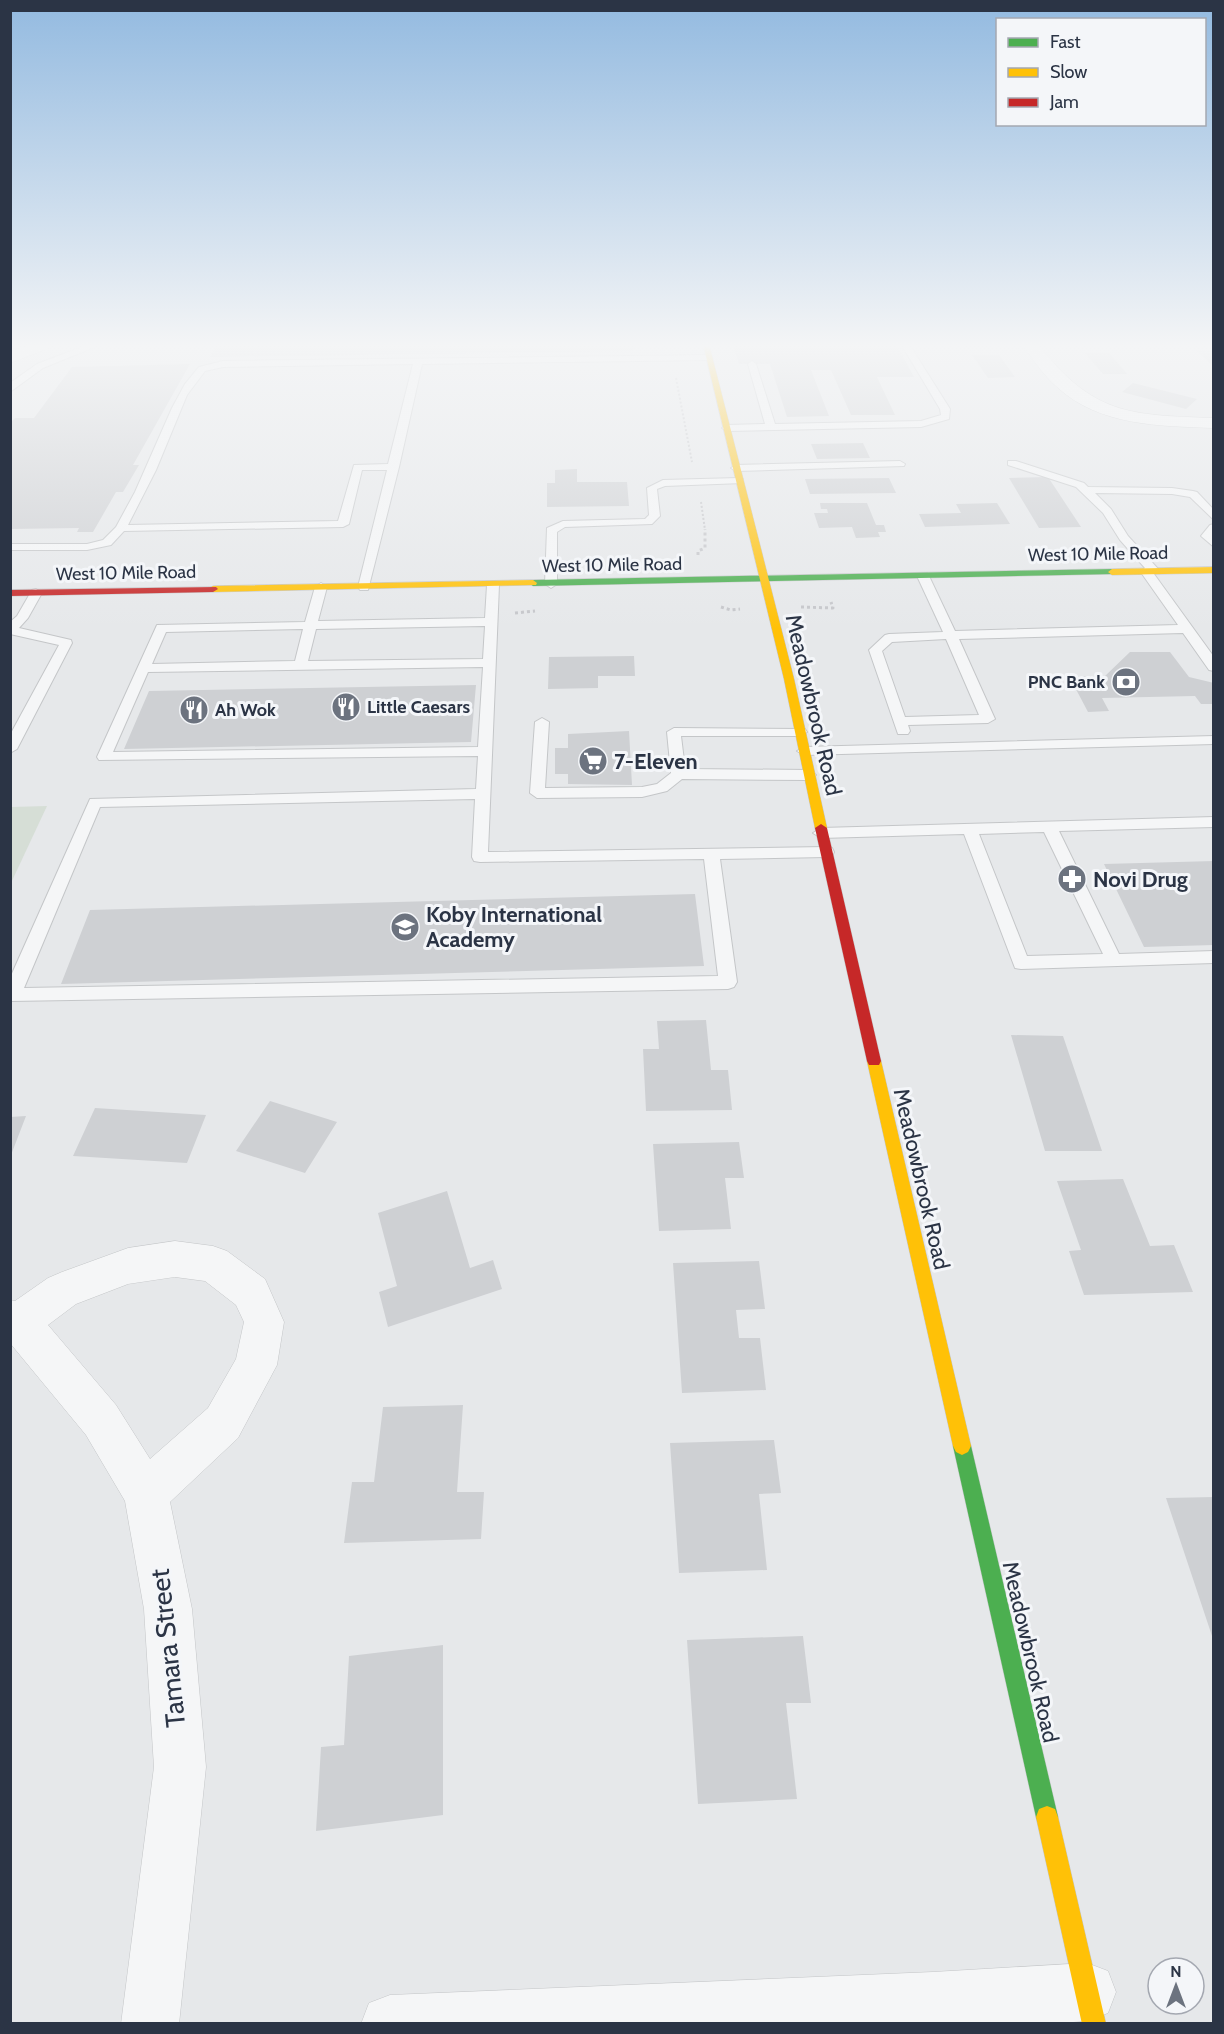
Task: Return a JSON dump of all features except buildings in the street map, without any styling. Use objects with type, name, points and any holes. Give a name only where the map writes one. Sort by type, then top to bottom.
[{"type":"street","name":"Meadowbrook Road","points":[[730,439],[800,732],[821,833],[1091,2008]]},
{"type":"street","name":"West 10 Mile Road","points":[[10,593],[1214,570]]},
{"type":"street","points":[[15,1321],[62,1291],[128,1266],[175,1259],[213,1264],[251,1292],[264,1322],[256,1365],[223,1423],[146,1494]]},
{"type":"street","name":"Tamara Street","points":[[15,1321],[101,1420],[146,1494],[168,1609],[180,1767],[150,2024]]},
{"type":"street","points":[[390,2024],[933,2001],[1091,2008]]},
{"type":"lane","points":[[10,547],[87,547],[107,543],[121,528],[152,469],[163,439]]},
{"type":"lane","points":[[364,587],[400,439]]},
{"type":"lane","points":[[1012,463],[1080,485],[1107,511],[1214,667]]},
{"type":"lane","points":[[550,584],[551,530],[563,524],[648,522],[655,516],[652,488],[663,483],[738,475],[900,464]]},
{"type":"lane","points":[[121,528],[343,524],[358,467],[394,467]]},
{"type":"lane","points":[[1085,490],[1172,491],[1192,494],[1214,517]]},
{"type":"lane","points":[[1214,527],[1207,536],[1214,544]]},
{"type":"lane","points":[[899,721],[988,719],[923,576]]},
{"type":"lane","points":[[493,585],[480,857],[826,852]]},
{"type":"lane","points":[[300,665],[321,587]]},
{"type":"lane","points":[[10,630],[22,618],[36,593]]},
{"type":"lane","points":[[485,750],[104,757],[161,628],[492,622]]},
{"type":"lane","points":[[908,748],[875,650],[889,638],[1186,629]]},
{"type":"lane","points":[[10,630],[66,643],[10,749]]},
{"type":"lane","points":[[142,668],[490,663]]},
{"type":"lane","points":[[542,722],[537,793],[642,792],[662,788],[678,774],[809,775]]},
{"type":"lane","points":[[678,774],[674,732],[800,732]]},
{"type":"lane","points":[[804,751],[1214,740]]},
{"type":"lane","points":[[483,794],[95,802],[12,995],[728,982],[711,854]]},
{"type":"lane","points":[[821,833],[1214,822]]},
{"type":"lane","points":[[1049,826],[1114,960]]},
{"type":"lane","points":[[970,829],[1021,963],[1214,957]]},
{"type":"path","points":[[722,607],[736,609]]},
{"type":"shaded area","points":[[47,806],[11,883],[11,807]]},
{"type":"traffic: fast","points":[[533,583],[1112,572]]},
{"type":"traffic: fast","points":[[962,1446],[1047,1817]]},
{"type":"traffic: slow","points":[[730,439],[789,679],[821,828]]},
{"type":"traffic: slow","points":[[1112,572],[1214,570]]},
{"type":"traffic: slow","points":[[213,589],[533,583]]},
{"type":"traffic: slow","points":[[874,1061],[962,1446]]},
{"type":"traffic: slow","points":[[1047,1817],[1094,2024]]},
{"type":"traffic: jam","points":[[10,593],[213,589]]},
{"type":"traffic: jam","points":[[821,828],[874,1061]]},
{"type":"place","name":"PNC Bank","points":[[1126,682]]},
{"type":"place","name":"Little Caesars","points":[[346,707]]},
{"type":"place","name":"Ah Wok","points":[[194,710]]},
{"type":"place","name":"7-Eleven","points":[[593,761]]},
{"type":"place","name":"Novi Drug","points":[[1072,879]]},
{"type":"place","name":"Koby International Academy","points":[[405,927]]}]
